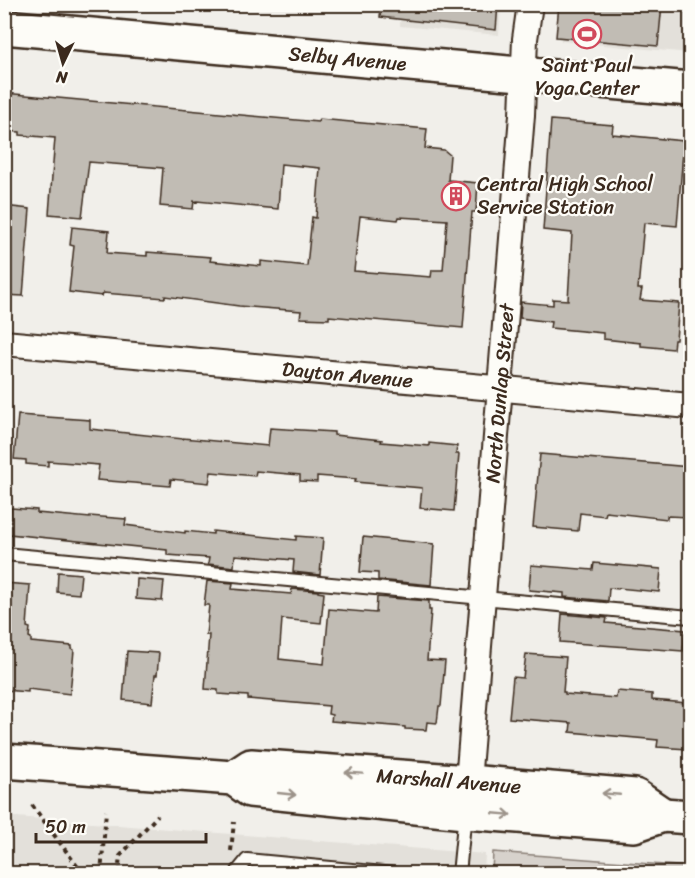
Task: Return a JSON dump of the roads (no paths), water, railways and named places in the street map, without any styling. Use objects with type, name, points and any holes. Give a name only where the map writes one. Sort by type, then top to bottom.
[{"type":"street","name":"North Dunlap Street","points":[[467,797],[500,390],[525,39],[530,4]]},
{"type":"street","name":"Selby Avenue","points":[[4,27],[690,89]]},
{"type":"street","name":"Dayton Avenue","points":[[4,343],[690,406]]},
{"type":"street","name":"Marshall Avenue","points":[[4,761],[233,778],[250,790],[467,797],[634,825],[677,816]]},
{"type":"lane","points":[[4,554],[690,617]]},
{"type":"lane","points":[[459,873],[467,797]]},
{"type":"lane","points":[[238,873],[247,860],[394,873]]},
{"type":"place","name":"Saint Paul Yoga Center","points":[[587,34]]},
{"type":"place","name":"Central High School Service Station","points":[[456,196]]}]
